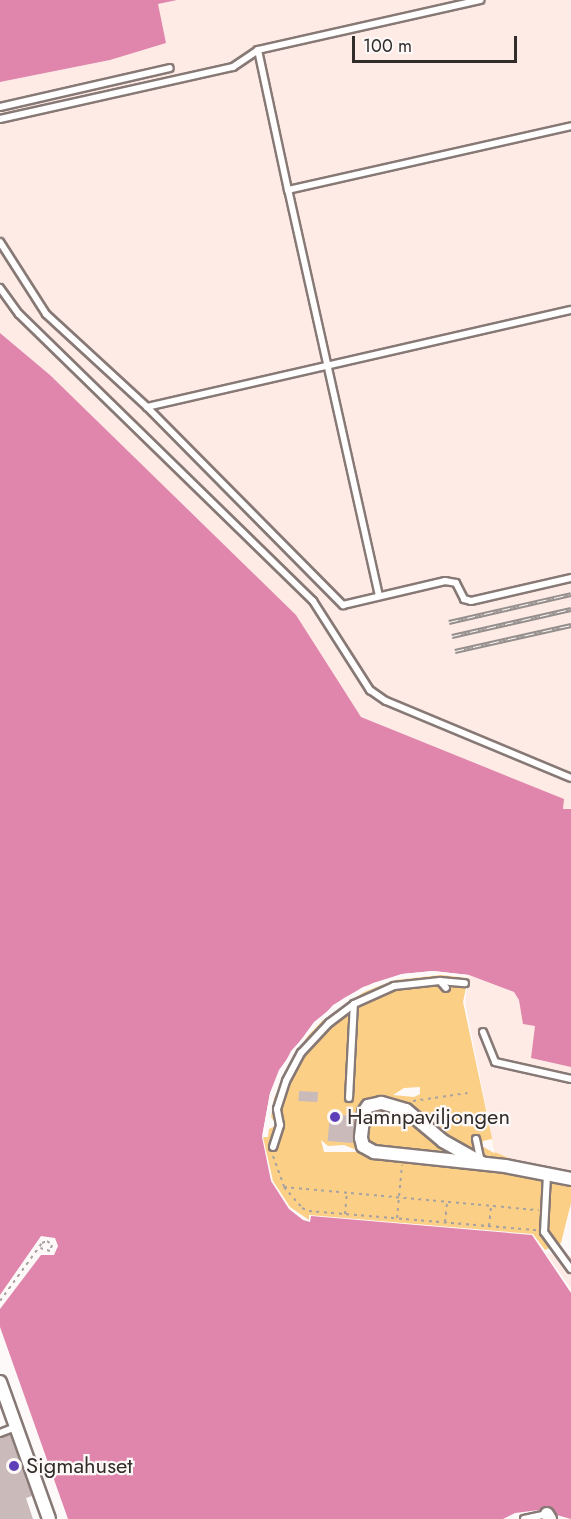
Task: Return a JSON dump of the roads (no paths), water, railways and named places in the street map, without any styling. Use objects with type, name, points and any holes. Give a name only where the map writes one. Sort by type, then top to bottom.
[{"type":"street","points":[[482,1163],[443,1141],[406,1110],[381,1103],[368,1106],[360,1129],[363,1146],[381,1154],[482,1163],[571,1179]]},
{"type":"street","points":[[0,1382],[5,1414],[16,1427],[49,1519]]},
{"type":"lane","points":[[0,119],[233,67],[258,50],[480,0]]},
{"type":"lane","points":[[258,50],[379,596]]},
{"type":"lane","points":[[0,107],[170,68]]},
{"type":"lane","points":[[288,190],[571,126]]},
{"type":"lane","points":[[0,242],[46,314],[147,407],[343,605],[445,581],[456,583],[464,599],[471,601],[571,578]]},
{"type":"lane","points":[[0,288],[19,314],[313,601],[370,690],[386,701],[571,778]]},
{"type":"lane","points":[[147,407],[571,310]]},
{"type":"lane","points":[[440,981],[446,988]]},
{"type":"lane","points":[[273,1147],[280,1125],[277,1109],[290,1073],[316,1035],[354,1004],[394,986],[440,981],[465,983]]},
{"type":"lane","points":[[349,1098],[354,1004]]},
{"type":"lane","points":[[483,1032],[495,1062],[571,1078]]},
{"type":"lane","points":[[476,1139],[482,1163]]},
{"type":"lane","points":[[547,1174],[544,1232],[571,1269]]},
{"type":"lane","points":[[0,1433],[16,1427]]},
{"type":"lane","points":[[524,1519],[549,1516]]},
{"type":"railway","points":[[449,622],[571,594]]},
{"type":"railway","points":[[452,636],[571,609]]},
{"type":"railway","points":[[455,651],[571,625]]},
{"type":"place","name":"Hamnpaviljongen","points":[[335,1117]]},
{"type":"place","name":"Sigmahuset","points":[[14,1466]]}]
